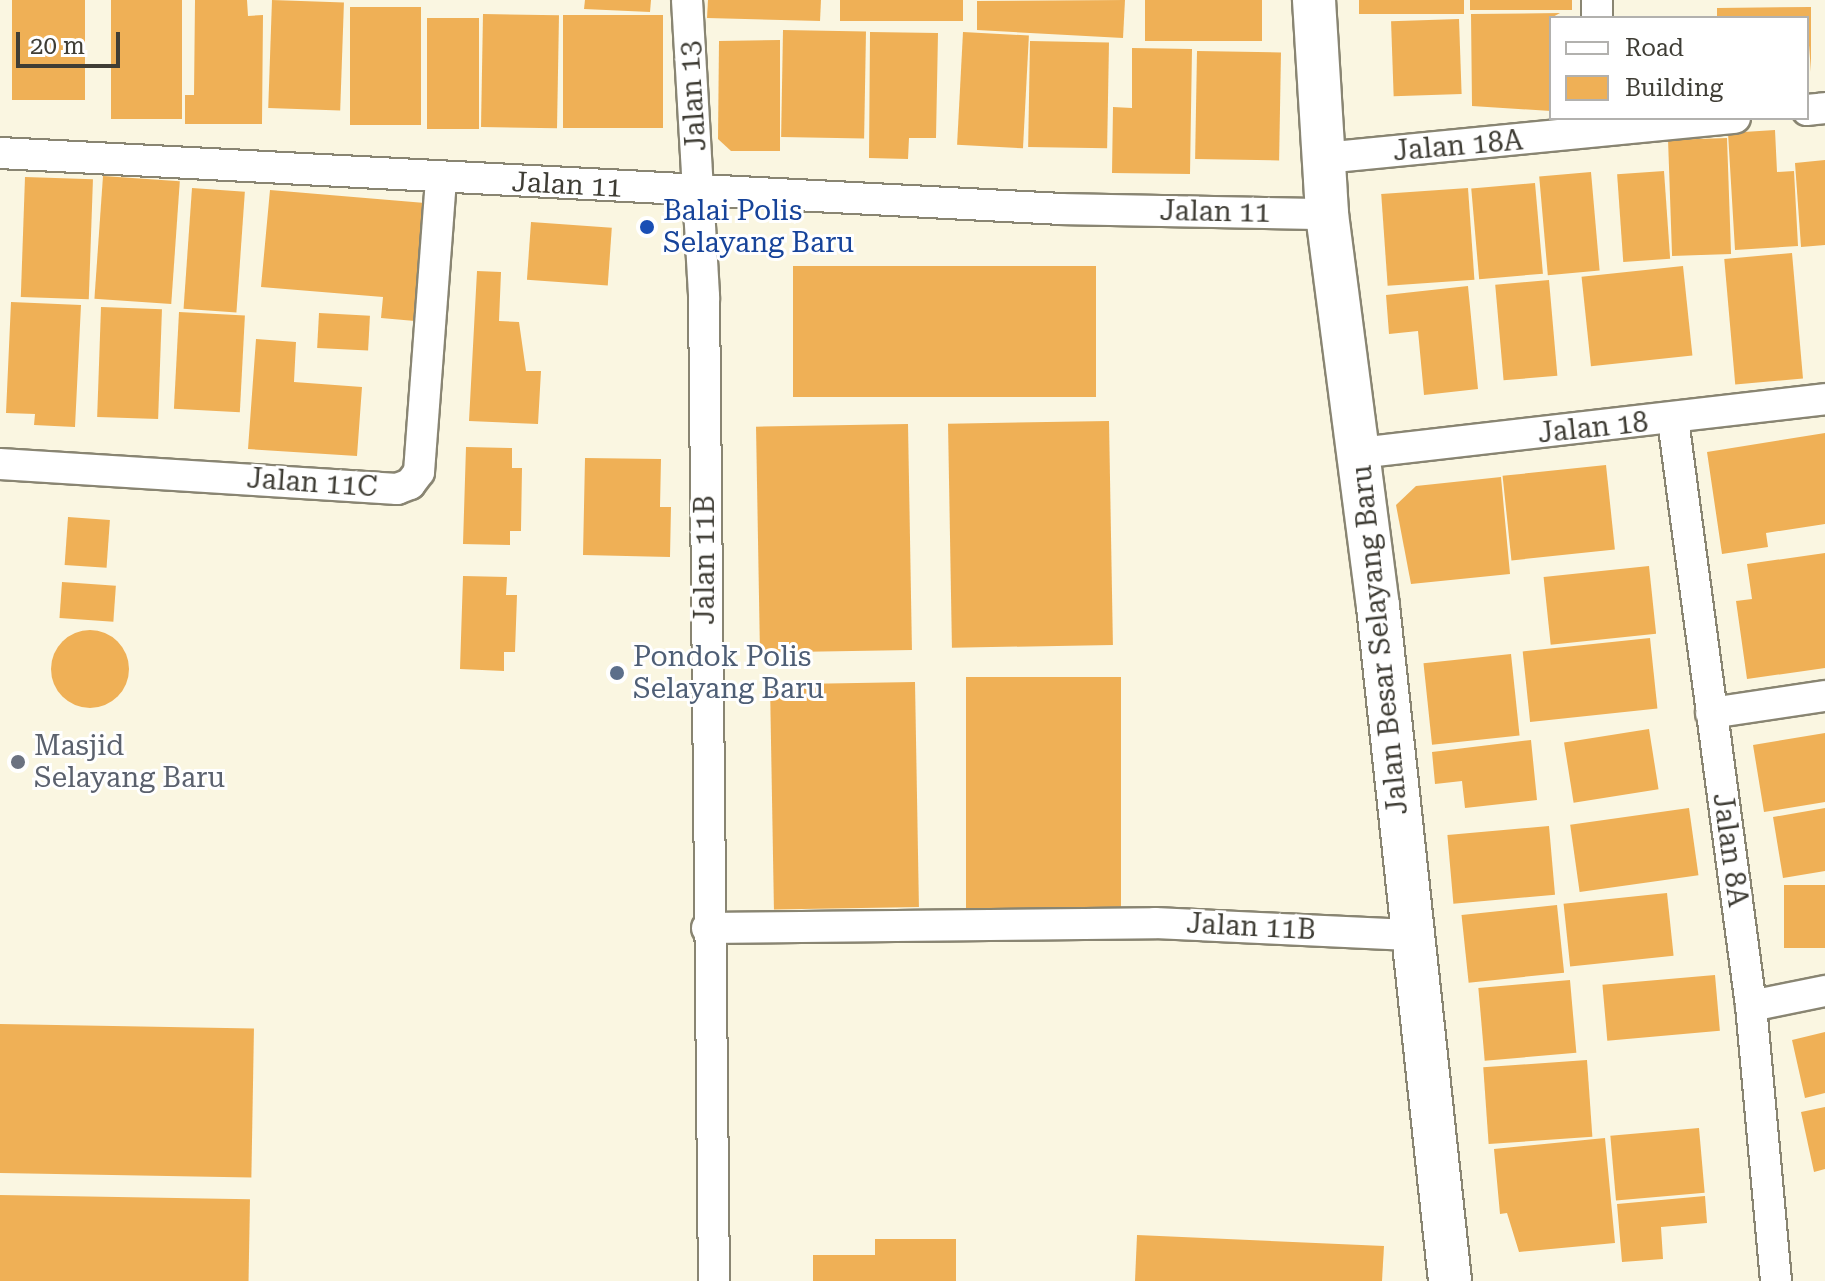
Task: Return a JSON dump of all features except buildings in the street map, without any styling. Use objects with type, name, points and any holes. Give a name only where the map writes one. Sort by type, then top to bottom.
[{"type":"street","name":"Jalan 13","points":[[687,0],[699,192]]},
{"type":"street","name":"Jalan Besar Selayang Baru","points":[[1314,0],[1327,214],[1360,453],[1450,1281]]},
{"type":"street","name":"Jalan 18A","points":[[1324,158],[1600,126],[1701,120]]},
{"type":"street","name":"Jalan 11","points":[[0,153],[699,192],[1327,214]]},
{"type":"street","name":"Jalan 11C","points":[[0,464],[397,489],[410,484],[419,472],[441,179]]},
{"type":"street","name":"Jalan 11B","points":[[699,192],[714,1281]]},
{"type":"street","name":"Jalan 18","points":[[1360,453],[1673,420],[1825,399]]},
{"type":"street","name":"Jalan 8A","points":[[1673,420],[1751,1006],[1776,1281]]},
{"type":"street","points":[[1711,713],[1825,696]]},
{"type":"street","name":"Jalan 11B","points":[[707,928],[1155,923],[1410,935]]},
{"type":"street","points":[[1751,1006],[1825,991]]},
{"type":"place","name":"Balai Polis Selayang Baru","points":[[647,227]]},
{"type":"place","name":"Pondok Polis Selayang Baru","points":[[617,673]]},
{"type":"place","name":"Masjid Selayang Baru","points":[[18,762]]}]
